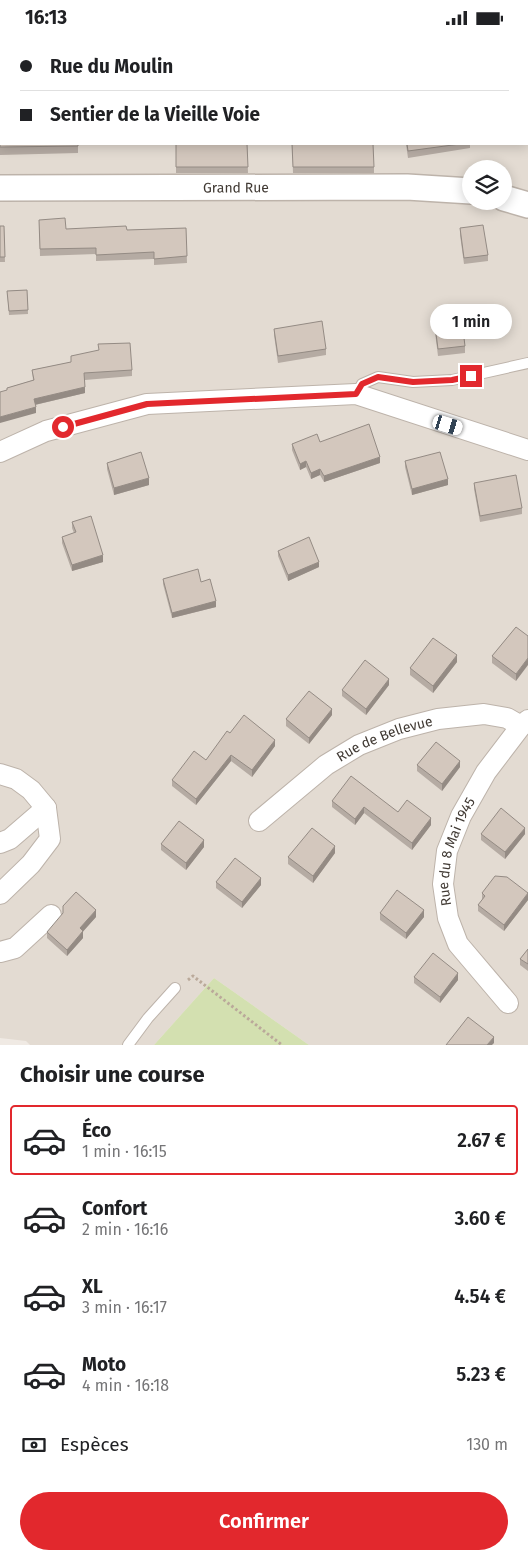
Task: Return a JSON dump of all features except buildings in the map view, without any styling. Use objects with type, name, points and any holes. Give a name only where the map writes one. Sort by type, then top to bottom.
[{"type":"street","name":"Grand Rue","points":[[0,188],[406,187],[462,190]]},
{"type":"street","points":[[512,200],[528,205]]},
{"type":"street","points":[[0,452],[46,431],[147,404],[356,394],[528,450]]},
{"type":"street","name":"Rue de Bellevue","points":[[259,821],[326,765],[359,745],[399,729],[438,719],[484,714],[524,723]]},
{"type":"street","name":"Rue du 8 Mai 1945","points":[[508,1003],[458,944],[448,918],[443,883],[447,851],[461,815],[486,772],[524,723]]},
{"type":"street","points":[[0,774],[16,779],[31,790],[46,808],[50,839],[31,864],[0,894]]},
{"type":"street","points":[[0,843],[10,839],[46,808]]},
{"type":"street","points":[[0,952],[15,948],[52,915]]},
{"type":"lane","points":[[356,394],[362,384],[378,377],[413,382],[452,380],[528,363]]},
{"type":"lane","points":[[128,1045],[148,1018],[175,988]]},
{"type":"path","points":[[175,988],[193,976],[282,1045]]},
{"type":"shaded area","points":[[0,145],[528,145],[528,1045],[309,1045],[214,978],[154,1045],[30,1045],[26,1041],[0,1038]]},
{"type":"green space","points":[[214,978],[309,1045],[154,1045]]},
{"type":"route","points":[[63,427],[147,404],[356,394],[362,384],[378,377],[413,382],[452,380],[471,376]]}]
